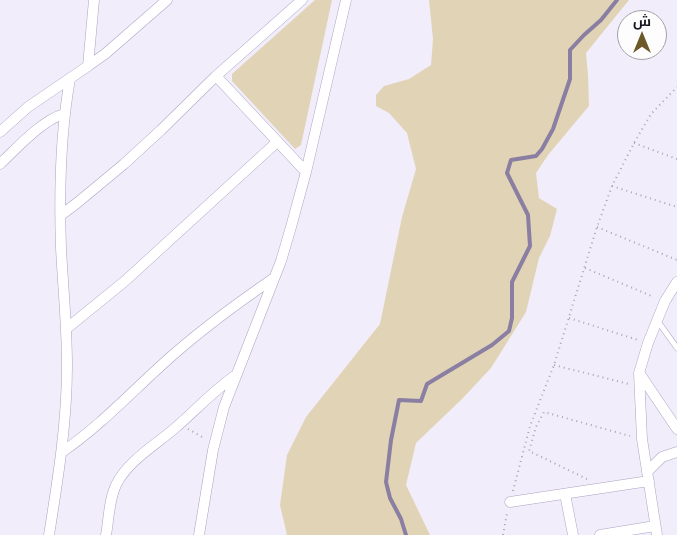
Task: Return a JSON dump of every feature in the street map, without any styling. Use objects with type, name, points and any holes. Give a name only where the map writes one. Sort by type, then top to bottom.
[{"type":"street","points":[[88,66],[94,0]]},
{"type":"street","points":[[0,132],[28,107],[105,54],[167,0]]},
{"type":"street","points":[[60,215],[124,164],[216,76],[302,0]]},
{"type":"street","points":[[199,535],[213,450],[224,407],[281,261],[291,228],[346,0]]},
{"type":"street","points":[[216,76],[306,172]]},
{"type":"street","points":[[49,535],[62,452],[67,367],[60,174],[64,114],[70,79]]},
{"type":"street","points":[[0,164],[46,122],[64,114]]},
{"type":"street","points":[[66,329],[125,281],[277,142]]},
{"type":"street","points":[[62,452],[99,423],[174,354],[240,301],[274,278]]},
{"type":"street","points":[[600,535],[656,530],[642,439],[639,373],[657,320],[665,301],[677,282]]},
{"type":"street","points":[[639,373],[675,423]]},
{"type":"street","points":[[106,535],[112,498],[117,482],[132,463],[237,374]]},
{"type":"street","points":[[510,502],[565,494],[648,476],[662,457],[677,452]]},
{"type":"street","points":[[565,494],[573,535]]},
{"type":"lane","points":[[657,320],[677,348]]},
{"type":"path","points":[[676,88],[677,92]]},
{"type":"path","points":[[503,535],[530,426],[554,365],[612,186],[651,114],[676,88]]},
{"type":"path","points":[[634,143],[677,158]]},
{"type":"path","points":[[612,186],[677,207]]},
{"type":"path","points":[[597,228],[677,260]]},
{"type":"path","points":[[585,268],[665,301]]},
{"type":"path","points":[[568,318],[648,343]]},
{"type":"path","points":[[554,365],[640,386]]},
{"type":"path","points":[[588,480],[529,451],[536,428],[544,412],[642,439]]},
{"type":"path","points":[[530,426],[536,428]]},
{"type":"path","points":[[176,427],[188,429],[205,439],[213,450]]},
{"type":"shaded area","points":[[315,0],[332,0],[301,145],[295,149],[232,81],[232,74]]},
{"type":"shaded area","points":[[429,0],[629,0],[621,10],[617,10],[617,15],[586,53],[589,106],[548,155],[536,173],[539,198],[557,209],[550,236],[539,258],[526,312],[491,368],[416,443],[406,485],[430,535],[287,535],[280,505],[287,455],[306,417],[380,324],[402,217],[416,169],[407,133],[389,113],[376,106],[376,95],[384,86],[409,79],[431,65],[433,39]]},
{"type":"waterway","points":[[406,535],[401,519],[390,498],[386,482],[391,440],[399,400],[421,401],[427,384],[492,345],[509,331],[512,318],[512,282],[530,246],[528,215],[507,173],[511,160],[536,156],[542,149],[553,129],[570,79],[570,50],[601,20],[617,0]]}]
